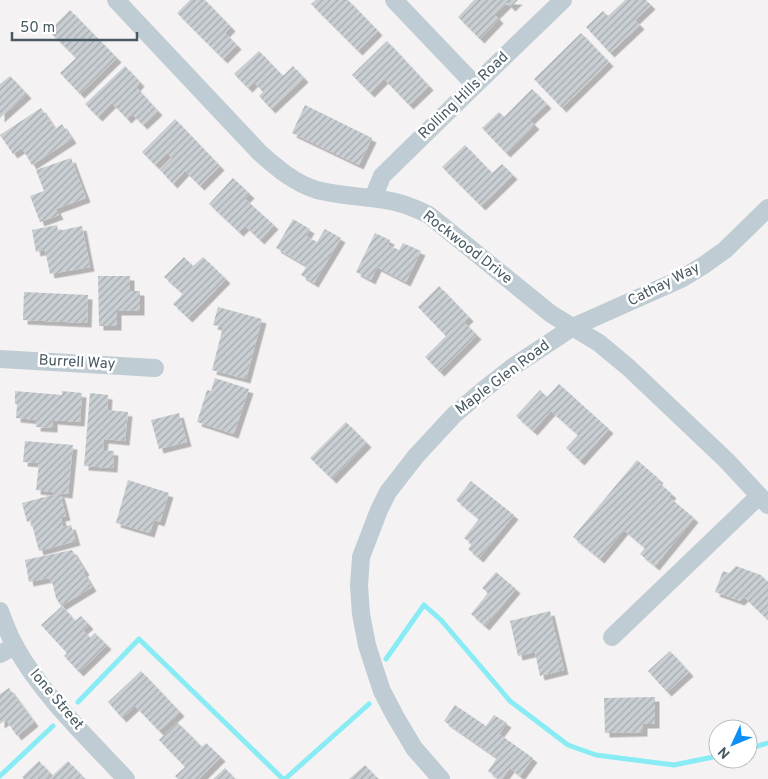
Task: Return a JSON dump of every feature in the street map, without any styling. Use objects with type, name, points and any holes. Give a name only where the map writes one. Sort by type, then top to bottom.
[{"type":"street","name":"Rockwood Drive","points":[[116,0],[260,153],[280,170],[296,181],[316,190],[386,200],[414,208],[429,215],[551,314],[599,343],[629,368],[726,460],[764,500],[612,637]]},
{"type":"street","points":[[394,0],[475,85]]},
{"type":"street","name":"Rolling Hills Road","points":[[373,198],[382,176],[563,0]]},
{"type":"street","name":"Cathay Way","points":[[573,327],[682,279],[725,250],[768,208]]},
{"type":"street","name":"Maple Glen Road","points":[[441,779],[414,748],[382,691],[367,645],[361,614],[359,586],[361,557],[388,492],[416,456],[454,415],[482,390],[514,366],[573,327]]},
{"type":"street","name":"Burrell Way","points":[[0,359],[155,368]]},
{"type":"street","name":"Ione Street","points":[[0,611],[7,650],[36,679],[126,779]]},
{"type":"building","points":[[190,0],[205,0],[231,27],[225,33],[237,45],[223,59],[177,13]]},
{"type":"building","points":[[316,0],[348,0],[378,31],[358,51],[311,4]]},
{"type":"building","points":[[474,0],[518,0],[511,7],[507,3],[495,15],[499,19],[480,39],[458,17]]},
{"type":"building","points":[[625,0],[646,0],[651,5],[635,20],[640,25],[610,53],[586,27],[603,11],[608,16]]},
{"type":"building","points":[[70,10],[117,58],[80,94],[60,73],[76,58],[49,31]]},
{"type":"building","points":[[581,33],[609,62],[562,108],[534,79]]},
{"type":"building","points":[[387,41],[429,86],[409,105],[384,79],[370,93],[352,75]]},
{"type":"building","points":[[259,51],[283,76],[293,66],[304,78],[271,109],[259,96],[263,92],[254,82],[248,88],[234,74]]},
{"type":"building","points":[[125,66],[140,82],[136,87],[158,111],[143,125],[132,114],[127,119],[112,103],[98,117],[85,104]]},
{"type":"building","points":[[10,76],[27,94],[0,118],[0,84]]},
{"type":"building","points":[[532,89],[547,104],[530,120],[535,125],[506,153],[482,128],[499,112],[504,117]]},
{"type":"building","points":[[305,105],[372,138],[359,165],[292,133]]},
{"type":"building","points":[[41,108],[55,129],[62,124],[72,139],[32,165],[22,148],[13,154],[0,135]]},
{"type":"building","points":[[175,119],[220,166],[200,186],[185,171],[173,184],[160,170],[172,158],[167,153],[155,165],[142,152]]},
{"type":"building","points":[[465,145],[492,173],[502,164],[513,175],[481,206],[442,167]]},
{"type":"building","points":[[71,158],[86,198],[56,209],[59,215],[40,222],[30,196],[44,191],[36,170]]},
{"type":"building","points":[[233,178],[250,194],[245,199],[274,225],[260,240],[245,226],[239,232],[209,204]]},
{"type":"building","points":[[293,219],[310,229],[306,236],[317,242],[325,229],[341,238],[314,283],[301,275],[307,266],[276,248]]},
{"type":"building","points":[[57,225],[58,231],[82,226],[90,267],[50,274],[45,250],[36,252],[32,230]]},
{"type":"building","points":[[375,233],[390,240],[388,245],[399,250],[403,243],[421,251],[406,282],[377,267],[371,280],[356,272]]},
{"type":"building","points":[[184,257],[193,266],[203,257],[226,279],[188,318],[173,304],[183,294],[164,277]]},
{"type":"building","points":[[98,276],[130,276],[130,291],[140,291],[140,311],[117,311],[117,326],[99,326]]},
{"type":"building","points":[[439,286],[469,317],[464,322],[477,335],[440,372],[425,357],[446,336],[418,307]]},
{"type":"building","points":[[24,292],[88,295],[87,323],[23,320]]},
{"type":"building","points":[[218,307],[262,319],[246,379],[212,370],[223,327],[213,325]]},
{"type":"building","points":[[215,378],[249,389],[234,434],[197,422],[207,390],[211,391]]},
{"type":"building","points":[[559,384],[609,429],[580,461],[566,448],[578,435],[551,411],[533,431],[516,416],[540,390],[547,397]]},
{"type":"building","points":[[15,391],[62,395],[62,391],[82,393],[80,422],[53,420],[53,428],[36,427],[37,420],[16,418],[17,404],[15,404]]},
{"type":"building","points":[[90,393],[108,395],[107,410],[128,412],[125,441],[104,439],[103,450],[114,451],[113,468],[84,466]]},
{"type":"building","points":[[179,413],[187,442],[159,449],[151,420]]},
{"type":"building","points":[[346,422],[367,443],[332,479],[310,458]]},
{"type":"building","points":[[25,441],[73,445],[68,494],[36,490],[39,463],[23,462]]},
{"type":"building","points":[[637,460],[659,479],[657,481],[672,494],[669,497],[694,518],[655,566],[640,554],[645,548],[624,530],[600,559],[573,537]]},
{"type":"building","points":[[128,480],[169,493],[160,522],[154,520],[150,533],[116,523]]},
{"type":"building","points":[[471,481],[514,515],[479,558],[468,549],[472,544],[464,538],[479,519],[456,500]]},
{"type":"building","points":[[60,493],[66,516],[61,517],[63,527],[71,525],[76,541],[39,551],[31,521],[27,522],[22,503]]},
{"type":"building","points":[[72,550],[92,587],[61,606],[49,578],[29,582],[25,560]]},
{"type":"building","points":[[736,566],[761,575],[768,582],[768,620],[744,597],[740,601],[715,592],[723,571],[729,573]]},
{"type":"building","points":[[496,572],[516,589],[485,626],[471,614],[488,593],[482,588]]},
{"type":"building","points":[[62,606],[75,621],[81,616],[89,625],[83,630],[90,638],[95,633],[107,645],[79,672],[64,656],[67,653],[41,625]]},
{"type":"building","points":[[550,611],[564,670],[540,676],[535,652],[518,656],[510,621]]},
{"type":"building","points":[[670,651],[689,672],[667,692],[648,671]]},
{"type":"building","points":[[141,671],[180,712],[159,731],[135,706],[122,718],[108,702]]},
{"type":"building","points":[[9,688],[34,722],[17,736],[6,720],[0,724],[0,694]]},
{"type":"building","points":[[655,697],[655,724],[643,724],[643,732],[605,733],[604,698]]},
{"type":"building","points":[[455,705],[486,726],[494,715],[507,723],[499,734],[533,758],[520,776],[510,768],[502,779],[488,771],[497,758],[444,721]]},
{"type":"building","points":[[177,722],[202,747],[206,743],[221,757],[199,779],[178,779],[175,776],[185,767],[159,740]]},
{"type":"building","points":[[39,761],[51,774],[45,779],[24,779],[22,777]]},
{"type":"building","points":[[68,761],[85,779],[49,779]]},
{"type":"building","points":[[365,765],[378,779],[349,779]]},
{"type":"building","points":[[225,768],[235,779],[213,779]]},
{"type":"waterway","points":[[386,659],[424,605],[441,620],[510,701],[568,745],[596,755],[674,765],[708,758]]},
{"type":"waterway","points":[[78,702],[139,639],[283,779]]},
{"type":"waterway","points":[[285,779],[369,704]]},
{"type":"waterway","points":[[0,776],[53,726]]},
{"type":"waterway","points":[[758,746],[768,743]]}]
